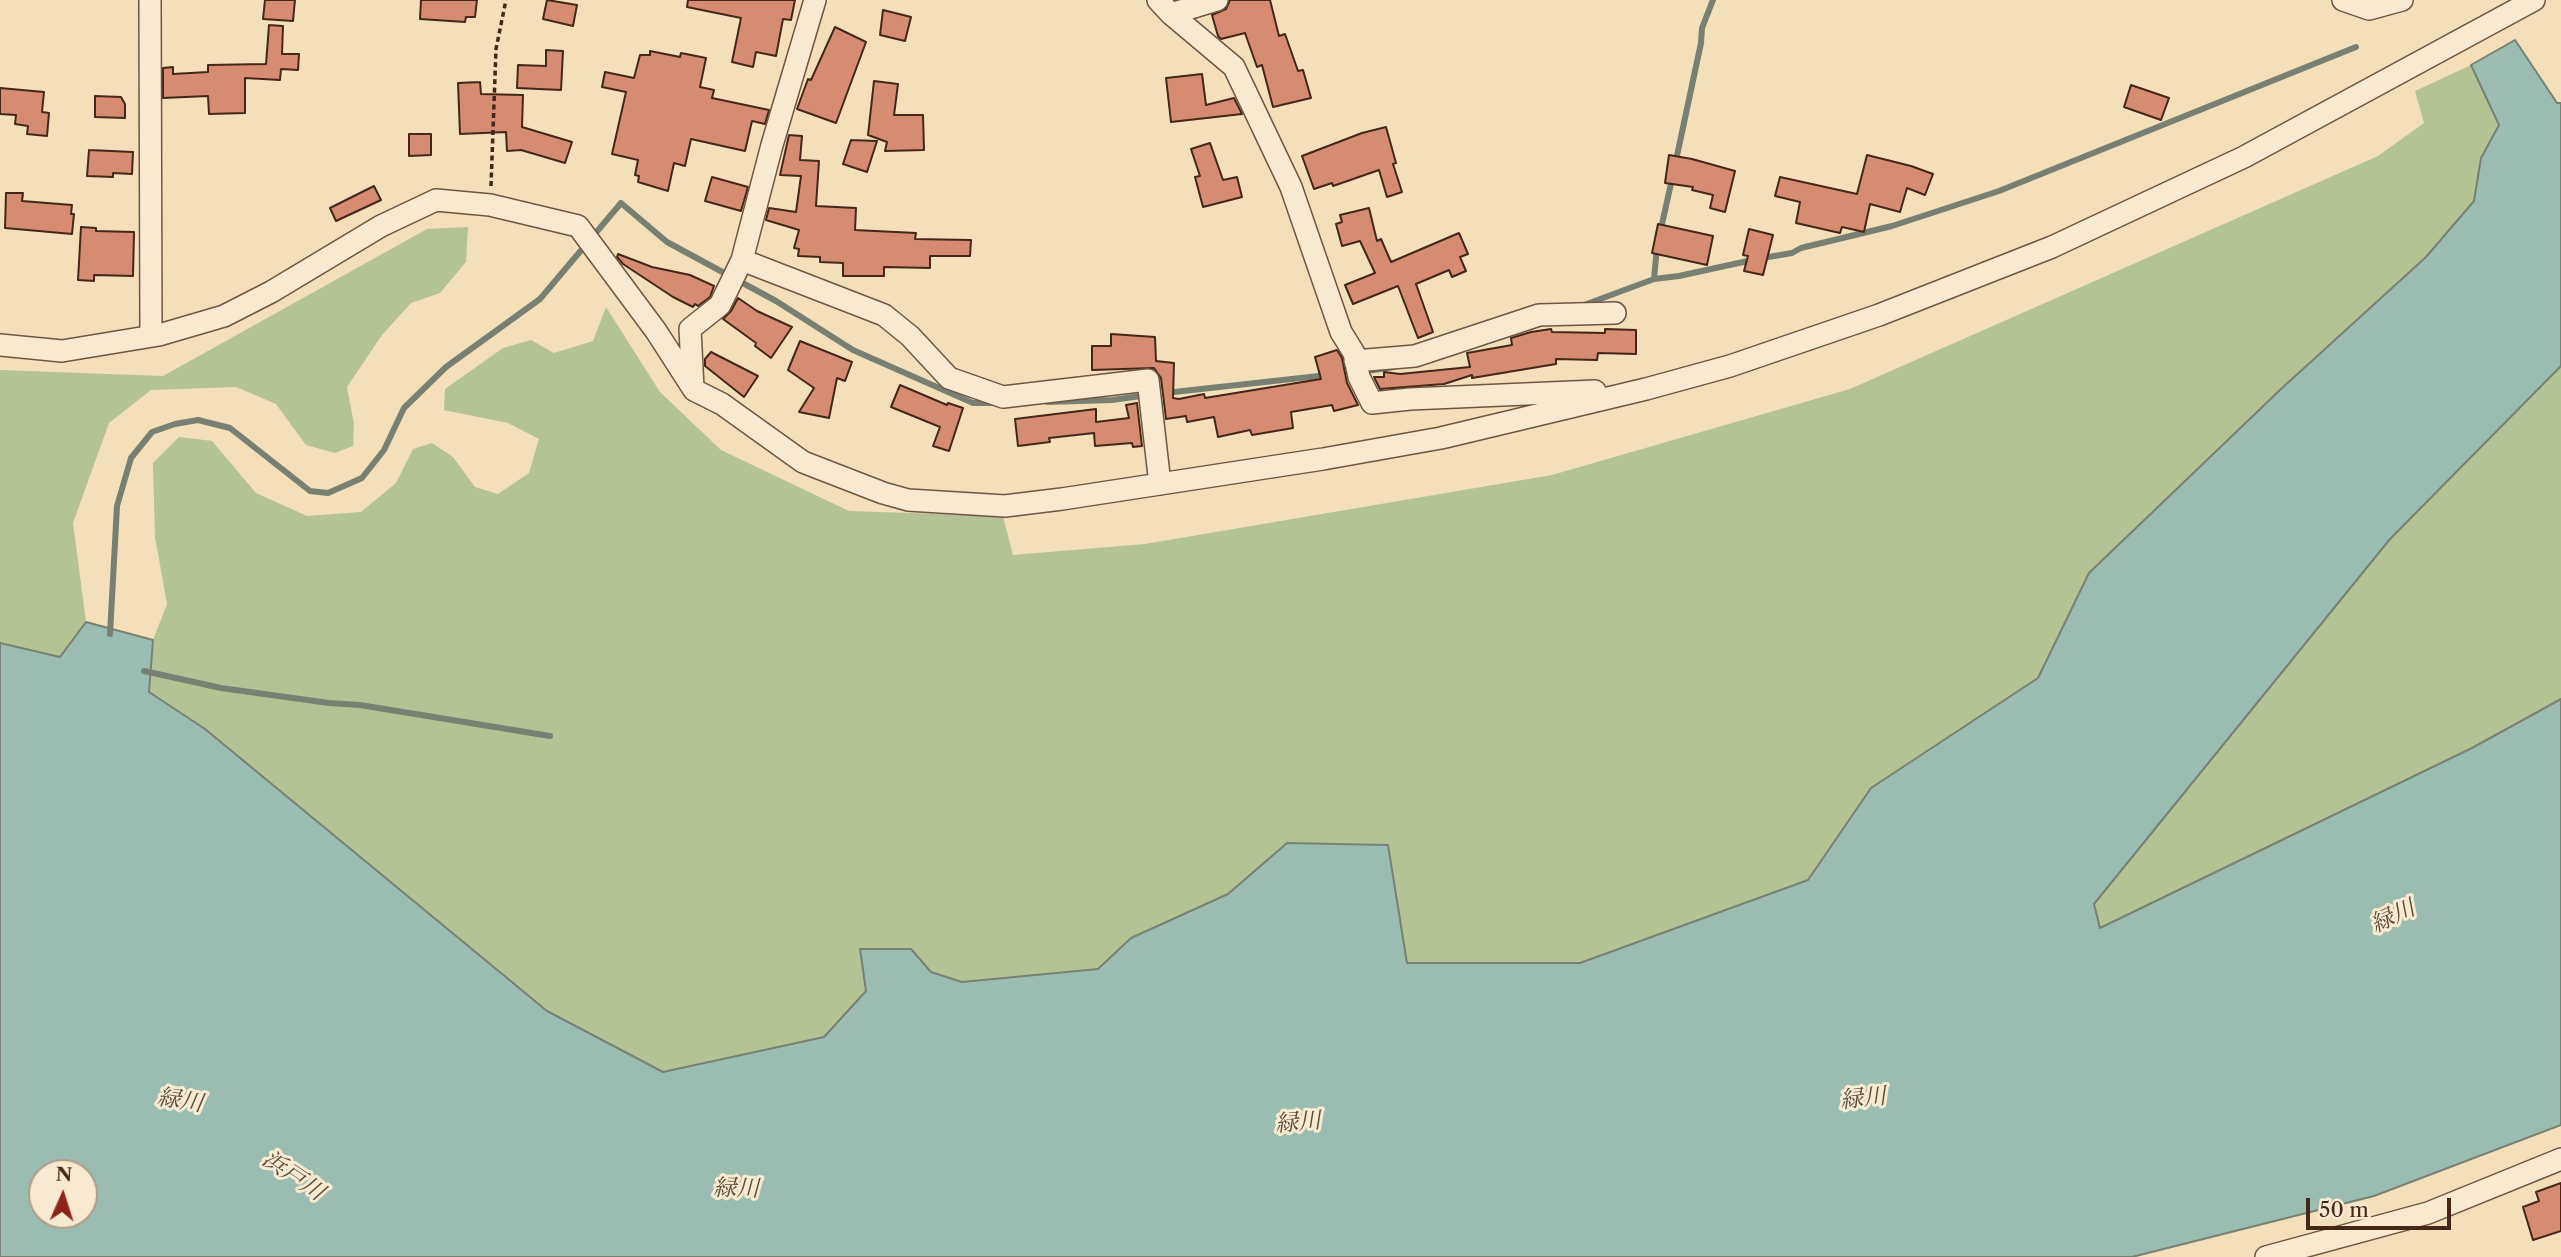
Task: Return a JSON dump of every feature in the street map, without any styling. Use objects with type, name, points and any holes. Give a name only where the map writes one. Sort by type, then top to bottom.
[{"type":"street","points":[[150,0],[152,336]]},
{"type":"street","points":[[694,390],[690,329],[720,305],[742,260],[772,145],[815,0]]},
{"type":"street","points":[[1165,7],[1217,0]]},
{"type":"street","points":[[2343,0],[2369,9],[2402,0]]},
{"type":"street","points":[[0,345],[62,351],[152,336],[224,316],[271,292],[381,226],[436,200],[490,205],[578,226],[656,331],[694,390],[722,404],[803,462],[908,500],[1004,506],[1323,459],[1441,438],[1730,366],[1879,315],[2052,247],[2244,157],[2534,0]]},
{"type":"street","points":[[1165,7],[1234,67],[1291,187],[1341,332],[1354,352],[1359,377],[1372,403],[1646,389]]},
{"type":"street","points":[[742,260],[884,315],[910,336],[949,378],[1003,397],[1148,380],[1160,484]]},
{"type":"street","points":[[1356,361],[1415,356],[1539,315],[1615,313]]},
{"type":"street","points":[[2266,1257],[2428,1213],[2561,1159]]},
{"type":"path","points":[[490,205],[496,49],[506,0]]},
{"type":"green space","points":[[2471,65],[2499,125],[2481,158],[2474,201],[2426,257],[2089,573],[2038,678],[1872,788],[1808,880],[1580,963],[1406,963],[1388,846],[1287,843],[1228,894],[1131,938],[1098,970],[962,982],[931,972],[910,949],[860,950],[867,991],[824,1037],[663,1072],[547,1011],[149,692],[153,640],[167,604],[155,537],[153,463],[179,437],[212,441],[256,493],[307,516],[361,512],[396,483],[413,449],[432,443],[453,457],[475,487],[498,494],[529,473],[539,439],[508,423],[444,410],[445,389],[503,348],[531,340],[554,353],[593,341],[606,307],[660,392],[721,450],[849,511],[1003,516],[1013,555],[1145,544],[1552,475],[1850,389],[2378,156],[2424,123],[2415,91]]},
{"type":"green space","points":[[468,227],[466,262],[440,293],[411,303],[382,335],[347,387],[354,424],[353,446],[335,453],[306,445],[276,404],[236,387],[151,390],[109,423],[73,523],[86,622],[60,657],[0,663],[0,370],[163,376],[427,229]]},
{"type":"green space","points":[[2561,366],[2561,699],[2472,748],[2100,929],[2094,903],[2390,539]]},
{"type":"water","points":[[2515,40],[2557,103],[2561,103],[2561,366],[2390,539],[2094,904],[2100,928],[2472,748],[2561,699],[2561,1125],[2374,1196],[2132,1257],[0,1257],[0,643],[60,657],[86,622],[153,640],[149,692],[205,729],[547,1011],[663,1072],[824,1037],[866,991],[860,949],[911,949],[931,972],[962,982],[1098,969],[1131,938],[1228,894],[1287,843],[1388,845],[1407,963],[1580,963],[1808,880],[1871,788],[2038,678],[2089,573],[2281,389],[2426,257],[2474,201],[2481,158],[2499,125],[2471,65]]},
{"type":"building","points":[[265,0],[295,0],[293,21],[263,19]]},
{"type":"building","points":[[421,0],[477,0],[475,17],[466,17],[465,22],[420,19]]},
{"type":"building","points":[[547,0],[577,5],[573,26],[543,19]]},
{"type":"building","points":[[688,0],[795,0],[791,20],[783,19],[776,56],[756,52],[753,67],[732,62],[741,18],[687,7]]},
{"type":"building","points":[[1230,0],[1270,0],[1279,36],[1285,34],[1298,71],[1303,70],[1311,98],[1273,107],[1262,65],[1257,67],[1245,33],[1221,39],[1218,36],[1212,15],[1226,9]]},
{"type":"building","points":[[883,10],[911,17],[905,41],[880,35]]},
{"type":"building","points":[[269,25],[283,26],[282,54],[299,54],[298,70],[281,69],[280,80],[245,78],[245,113],[209,114],[208,96],[163,98],[163,68],[173,67],[173,74],[208,72],[208,65],[266,64]]},
{"type":"building","points":[[835,27],[866,42],[836,123],[797,109],[808,79],[811,80]]},
{"type":"building","points":[[546,50],[563,51],[561,90],[517,88],[518,65],[546,66]]},
{"type":"building","points":[[650,51],[680,57],[681,53],[706,58],[700,87],[714,90],[712,98],[769,110],[765,124],[752,121],[745,151],[691,139],[685,166],[674,163],[668,191],[638,182],[639,176],[635,175],[638,160],[612,154],[626,92],[602,87],[605,72],[634,78],[640,55],[650,55]]},
{"type":"building","points":[[1202,74],[1206,105],[1234,98],[1242,114],[1171,122],[1166,78]]},
{"type":"building","points":[[874,81],[898,84],[894,115],[923,115],[924,150],[885,151],[887,142],[868,135]]},
{"type":"building","points":[[480,82],[481,94],[523,95],[522,127],[572,142],[565,163],[521,150],[507,151],[506,132],[460,134],[458,83]]},
{"type":"building","points":[[2131,85],[2169,98],[2161,120],[2124,107]]},
{"type":"building","points":[[0,88],[44,92],[42,112],[49,113],[47,136],[27,134],[28,126],[15,124],[16,115],[0,114]]},
{"type":"building","points":[[95,96],[121,97],[125,104],[125,118],[95,117]]},
{"type":"building","points":[[1386,127],[1402,192],[1387,197],[1379,170],[1333,186],[1332,183],[1314,189],[1302,156],[1362,133]]},
{"type":"building","points":[[409,134],[431,134],[431,155],[409,156]]},
{"type":"building","points":[[789,135],[802,136],[800,160],[819,161],[816,206],[856,208],[855,230],[916,233],[915,239],[971,240],[970,256],[930,256],[930,268],[884,267],[884,276],[843,276],[843,263],[820,262],[820,257],[798,256],[799,249],[794,248],[799,230],[766,220],[769,208],[796,212],[801,176],[780,175]]},
{"type":"building","points":[[851,140],[877,141],[867,172],[843,164]]},
{"type":"building","points":[[1210,143],[1223,180],[1237,177],[1242,197],[1203,207],[1195,177],[1200,176],[1191,149]]},
{"type":"building","points":[[89,150],[133,152],[132,174],[113,173],[113,177],[87,176]]},
{"type":"building","points":[[1669,155],[1735,171],[1725,212],[1710,208],[1713,195],[1692,190],[1693,187],[1665,183]]},
{"type":"building","points":[[1867,155],[1933,174],[1925,195],[1907,188],[1900,212],[1870,204],[1864,232],[1842,227],[1840,233],[1796,223],[1800,202],[1775,196],[1780,177],[1857,194]]},
{"type":"building","points":[[712,177],[748,187],[741,211],[705,201]]},
{"type":"building","points":[[374,186],[381,200],[336,221],[330,208]]},
{"type":"building","points":[[6,193],[23,193],[22,201],[72,205],[72,234],[5,228]]},
{"type":"building","points":[[1369,208],[1377,241],[1381,239],[1391,262],[1459,233],[1468,254],[1460,257],[1466,271],[1452,277],[1449,270],[1416,284],[1433,332],[1418,338],[1398,286],[1353,304],[1345,285],[1375,273],[1360,241],[1342,246],[1336,224],[1342,222],[1340,215]]},
{"type":"building","points":[[1658,224],[1713,236],[1707,265],[1652,253]]},
{"type":"building","points":[[81,227],[96,228],[96,231],[134,232],[133,276],[94,275],[94,281],[78,280]]},
{"type":"building","points":[[1749,229],[1773,235],[1763,275],[1744,271],[1748,256],[1743,255]]},
{"type":"building","points":[[618,254],[652,267],[690,275],[714,286],[710,297],[693,307],[623,264],[617,257]]},
{"type":"building","points":[[738,298],[757,311],[792,327],[771,358],[755,346],[756,343],[723,319]]},
{"type":"building","points":[[1551,329],[1552,332],[1605,333],[1605,329],[1636,330],[1636,354],[1598,353],[1597,360],[1556,359],[1556,364],[1472,378],[1472,375],[1444,384],[1380,389],[1374,377],[1384,377],[1384,372],[1400,374],[1470,367],[1467,353],[1512,345],[1511,338]]},
{"type":"building","points":[[1111,334],[1155,337],[1156,361],[1174,363],[1173,398],[1179,399],[1204,394],[1205,398],[1321,379],[1315,357],[1337,350],[1342,358],[1347,383],[1358,405],[1334,411],[1332,405],[1291,412],[1293,428],[1252,435],[1250,430],[1218,437],[1214,417],[1187,422],[1186,416],[1166,419],[1161,378],[1154,368],[1092,370],[1092,346],[1111,346]]},
{"type":"building","points":[[800,341],[852,362],[845,381],[837,378],[829,418],[799,412],[814,388],[788,370]]},
{"type":"building","points":[[711,352],[758,376],[744,397],[705,366],[705,359]]},
{"type":"building","points":[[900,385],[947,405],[948,403],[963,408],[949,451],[933,446],[940,427],[891,407]]},
{"type":"building","points":[[1137,403],[1142,446],[1133,447],[1132,443],[1095,446],[1094,433],[1049,438],[1050,442],[1018,446],[1015,419],[1096,409],[1096,422],[1129,418],[1126,405]]},
{"type":"building","points":[[2561,1183],[2561,1231],[2533,1240],[2523,1207],[2539,1201],[2536,1192]]},
{"type":"waterway","points":[[1675,165],[1702,28],[1713,0]]},
{"type":"waterway","points":[[1584,305],[1654,279],[1792,253],[1801,248],[1892,226],[1999,191],[2356,47]]},
{"type":"waterway","points":[[1660,233],[1672,179]]},
{"type":"waterway","points":[[110,634],[117,506],[131,458],[152,432],[198,420],[230,428],[310,491],[328,493],[362,478],[384,450],[404,408],[446,367],[540,299],[621,203],[667,242],[776,301],[853,350],[973,403],[994,403]]},
{"type":"waterway","points":[[1654,279],[1657,247]]},
{"type":"waterway","points":[[1360,372],[1394,367]]},
{"type":"waterway","points":[[1165,393],[1328,375]]},
{"type":"waterway","points":[[1047,402],[1112,400],[1148,395]]},
{"type":"waterway","points":[[144,671],[221,688],[360,705],[550,736]]},
{"type":"water label","name":"緑川","points":[[2393,917]]},
{"type":"water label","name":"緑川","points":[[1863,1099]]},
{"type":"water label","name":"緑川","points":[[180,1101]]},
{"type":"water label","name":"緑川","points":[[1298,1123]]},
{"type":"water label","name":"浜戸川","points":[[293,1176]]},
{"type":"water label","name":"緑川","points":[[736,1189]]}]
